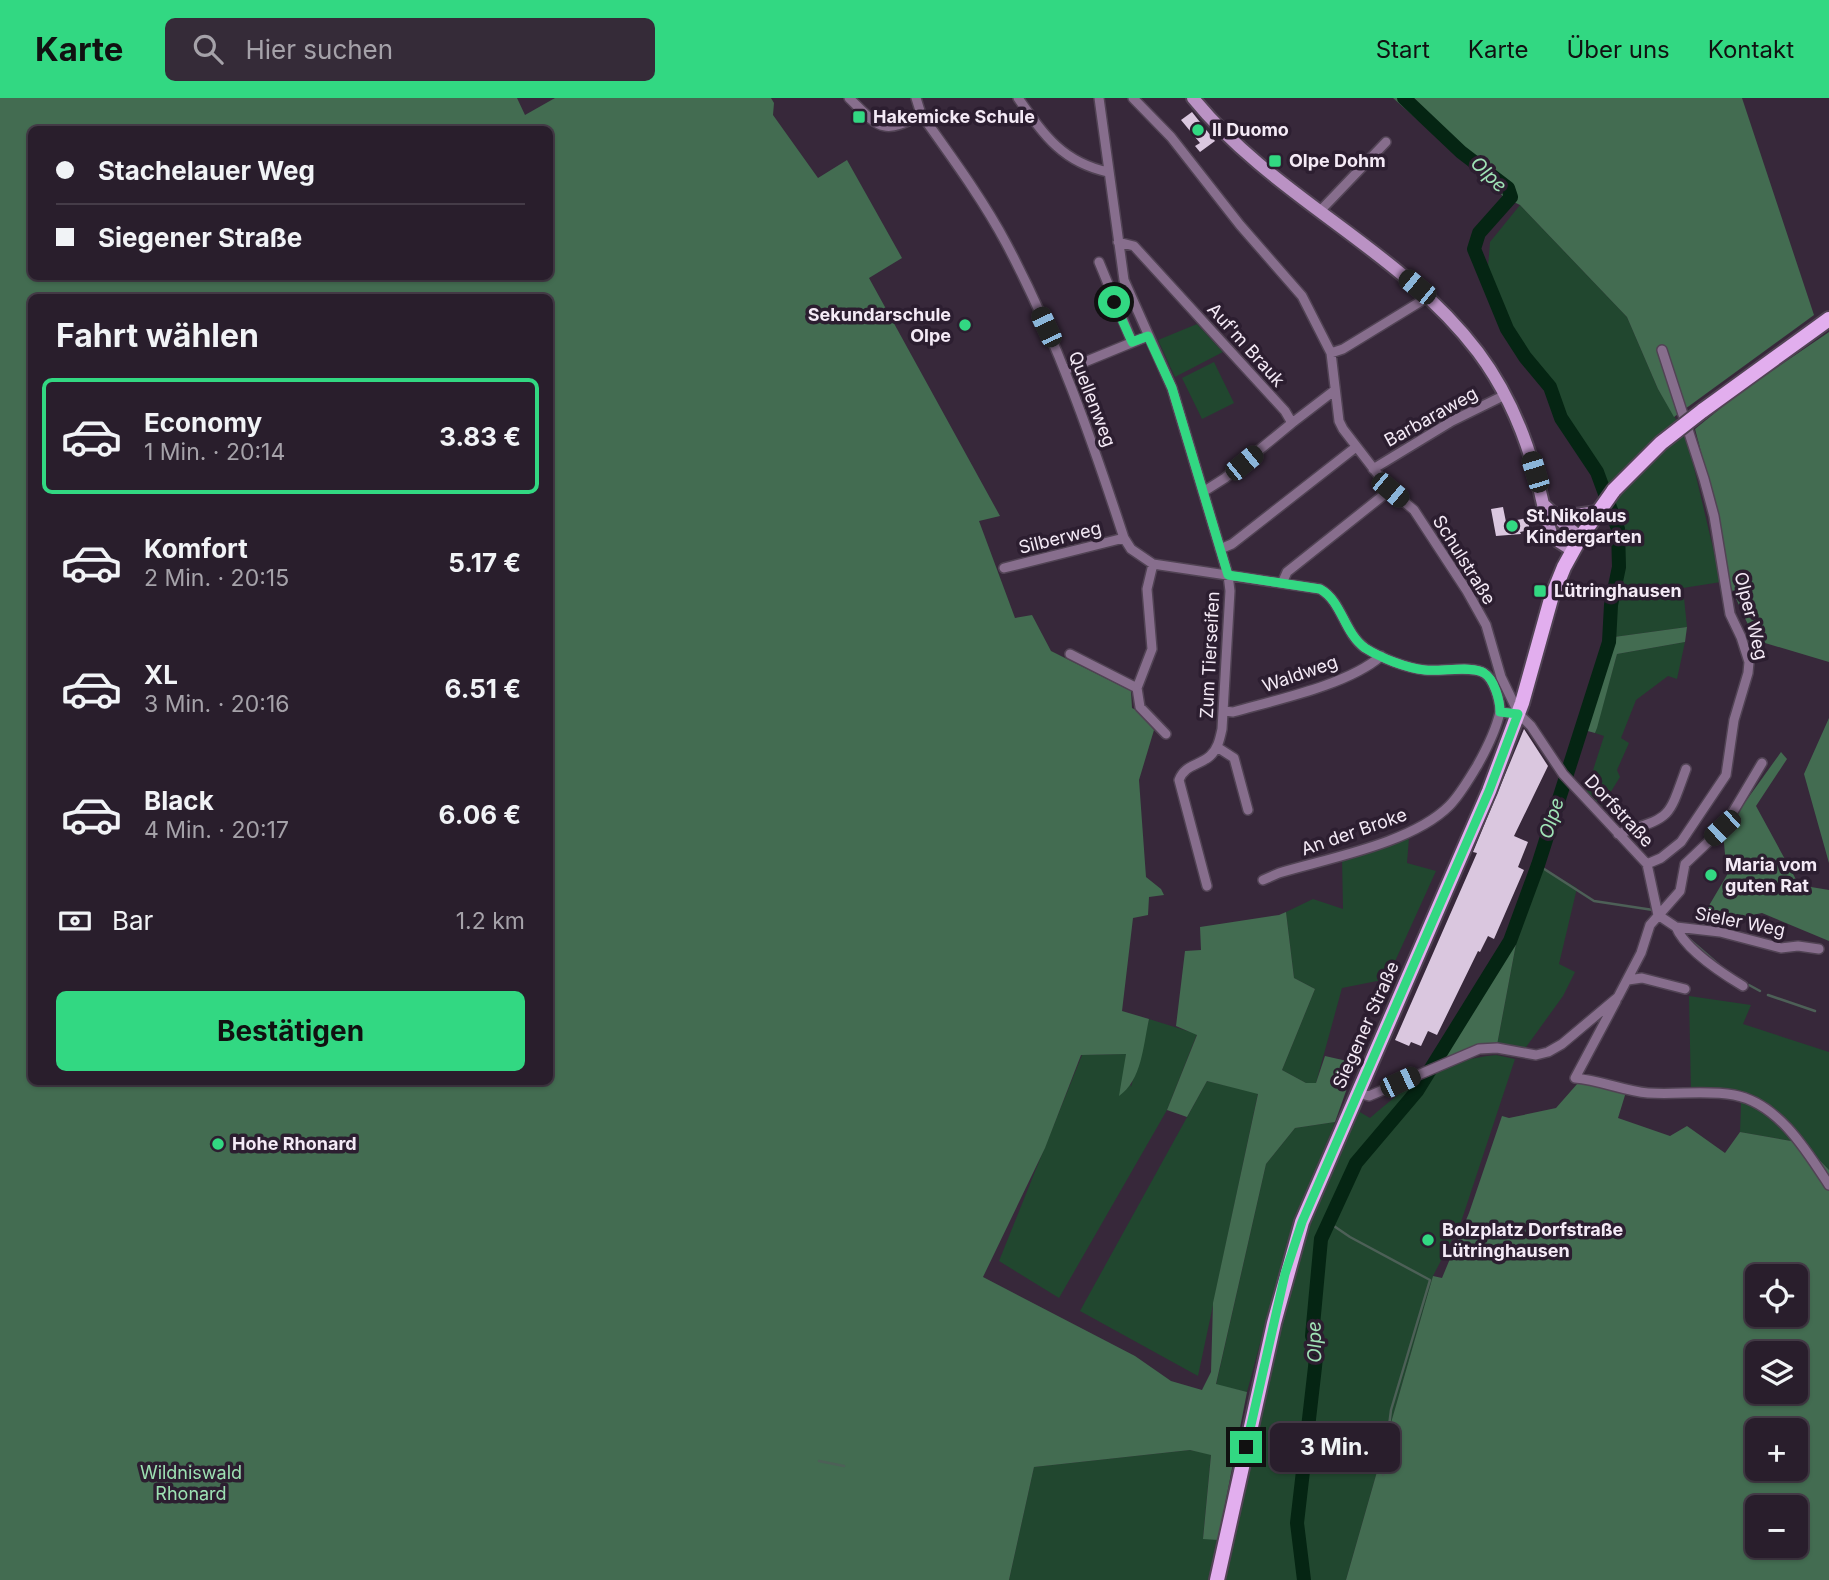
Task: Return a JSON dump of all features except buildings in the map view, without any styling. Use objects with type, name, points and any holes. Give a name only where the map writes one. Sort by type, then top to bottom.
[{"type":"main road","name":"Siegener Straße","points":[[1217,1580],[1285,1274],[1302,1222],[1489,791],[1518,714],[1551,599],[1576,544],[1597,512],[1636,467],[1702,411],[1829,319]]},
{"type":"street","points":[[849,98],[874,122],[887,128],[901,126],[920,114]]},
{"type":"street","name":"Quellenweg","points":[[916,98],[920,114],[1004,240],[1065,370],[1124,538],[1131,549],[1153,564]]},
{"type":"street","points":[[1018,98],[1061,152],[1072,160],[1108,172]]},
{"type":"street","name":"Zum Tierseifen","points":[[1099,98],[1124,280],[1172,388],[1228,575],[1224,711],[1217,747]]},
{"type":"street","name":"Schulstraße","points":[[1133,98],[1178,146],[1240,225],[1302,296],[1331,353],[1339,421],[1390,490],[1414,510],[1467,591],[1486,625],[1505,687],[1518,714]]},
{"type":"street","points":[[1193,98],[1237,146],[1428,297],[1479,353],[1506,395],[1528,446],[1548,509],[1576,544]]},
{"type":"street","points":[[1320,211],[1386,142]]},
{"type":"street","name":"Auf'm Brauk","points":[[1118,243],[1134,246],[1285,411],[1292,423]]},
{"type":"street","points":[[1099,262],[1132,342]]},
{"type":"street","points":[[1331,353],[1343,349],[1428,297]]},
{"type":"street","points":[[1065,370],[1148,336]]},
{"type":"street","name":"Olper Weg","points":[[1647,864],[1681,842],[1726,775],[1734,720],[1749,662],[1730,614],[1714,516],[1704,479],[1662,350]]},
{"type":"street","points":[[1203,492],[1225,478],[1335,390]]},
{"type":"street","name":"Barbaraweg","points":[[1373,469],[1452,421],[1506,395]]},
{"type":"street","points":[[1220,549],[1232,544],[1356,447]]},
{"type":"street","points":[[1283,581],[1287,572],[1390,490]]},
{"type":"street","points":[[1548,509],[1568,516],[1597,512]]},
{"type":"street","name":"Silberweg","points":[[1004,568],[1124,538]]},
{"type":"street","points":[[1166,734],[1140,707],[1137,688],[1152,649],[1147,599],[1153,564],[1283,581],[1320,589],[1328,593],[1349,631],[1363,646],[1381,656],[1422,670],[1480,671],[1489,678],[1500,704],[1500,712],[1518,714]]},
{"type":"street","points":[[1070,654],[1137,688]]},
{"type":"street","name":"Waldweg","points":[[1224,711],[1233,712],[1300,693],[1370,666],[1381,656]]},
{"type":"street","name":"An der Broke","points":[[1264,880],[1407,834],[1432,819],[1449,806],[1470,778],[1482,758],[1500,712]]},
{"type":"street","name":"Dorfstraße","points":[[1518,714],[1531,726],[1566,778],[1647,864],[1658,915]]},
{"type":"street","points":[[1206,886],[1179,780],[1182,772],[1210,756],[1217,747],[1234,758],[1248,810]]},
{"type":"street","points":[[1762,763],[1724,827],[1685,864],[1680,891],[1650,925],[1628,981],[1575,1078],[1593,1079],[1645,1093],[1737,1096],[1772,1112],[1829,1185]]},
{"type":"street","points":[[1618,834],[1665,818],[1672,809],[1686,769]]},
{"type":"street","name":"Sieler Weg","points":[[1658,915],[1676,927],[1720,932],[1781,948],[1798,946],[1819,950]]},
{"type":"street","points":[[1676,927],[1683,938],[1711,964],[1744,986]]},
{"type":"street","points":[[1628,981],[1642,978],[1685,989]]},
{"type":"street","points":[[1357,1093],[1369,1096],[1469,1052],[1489,1048],[1536,1055],[1548,1052],[1562,1044],[1618,997]]},
{"type":"green space","name":"Wildniswald Rhonard","points":[[0,98],[517,98],[525,115],[555,98],[771,98],[774,103],[773,115],[818,178],[847,160],[902,258],[869,278],[1000,516],[979,521],[1015,618],[1032,615],[1051,651],[1131,691],[1132,708],[1138,711],[1154,730],[1139,780],[1146,877],[1161,889],[1164,895],[1149,897],[1148,915],[1133,918],[1122,1011],[1149,1019],[1137,1072],[1127,1089],[1119,1096],[1126,1054],[1081,1055],[1045,1148],[983,1277],[1135,1356],[1171,1381],[1202,1390],[1211,1372],[1213,1303],[1258,1094],[1207,1081],[1187,1117],[1167,1110],[1197,1035],[1176,1026],[1185,951],[1201,950],[1200,927],[1286,912],[1294,978],[1315,989],[1282,1070],[1306,1083],[1316,1083],[1325,1056],[1356,1063],[1335,1122],[1295,1128],[1266,1164],[1216,1384],[1247,1392],[1218,1540],[1203,1539],[1211,1455],[1190,1450],[1034,1467],[1009,1580],[0,1580]]},
{"type":"green space","points":[[1393,98],[1742,98],[1814,315],[1674,417],[1658,389],[1627,317],[1520,205],[1504,197]]},
{"type":"green space","points":[[1520,205],[1627,317],[1658,389],[1687,438],[1721,582],[1683,588],[1687,627],[1614,637],[1614,606],[1623,568],[1621,528],[1601,471],[1566,420],[1546,373],[1529,357],[1514,332],[1488,267],[1490,242]]},
{"type":"green space","points":[[1197,324],[1223,352],[1175,377],[1158,340]]},
{"type":"green space","points":[[1829,332],[1829,662],[1755,640],[1728,581],[1715,505],[1695,429],[1738,394]]},
{"type":"green space","points":[[1214,362],[1234,403],[1202,419],[1182,378]]},
{"type":"green space","points":[[1687,627],[1685,642],[1617,654],[1595,733],[1584,730],[1614,637]]},
{"type":"green space","points":[[1685,642],[1677,679],[1668,676],[1636,700],[1621,738],[1629,743],[1617,770],[1620,777],[1602,806],[1586,792],[1604,736],[1595,733],[1617,654]]},
{"type":"green space","points":[[1829,718],[1829,863],[1804,774]]},
{"type":"green space","points":[[1781,752],[1787,759],[1756,806],[1799,885],[1829,890],[1829,941],[1762,913],[1752,915],[1745,921],[1714,914],[1707,909],[1727,875],[1723,833]]},
{"type":"green space","points":[[1409,838],[1407,863],[1436,871],[1387,979],[1342,988],[1316,1083],[1306,1083],[1282,1070],[1315,989],[1294,978],[1286,912],[1313,899],[1343,909],[1342,857]]},
{"type":"green space","points":[[1539,866],[1577,888],[1559,964],[1575,972],[1563,996],[1524,1050],[1497,1045],[1516,944]]},
{"type":"green space","points":[[1532,891],[1516,944],[1497,1045],[1461,1051],[1437,1063],[1511,943]]},
{"type":"green space","points":[[1689,996],[1751,1005],[1743,1024],[1829,1052],[1829,1170],[1803,1143],[1740,1132],[1741,1104],[1737,1096],[1691,1093]]},
{"type":"green space","points":[[1149,1019],[1197,1034],[1167,1110],[1059,1298],[999,1261],[1082,1055],[1126,1054],[1125,1067],[1131,1087]]},
{"type":"green space","points":[[1496,1055],[1515,1059],[1461,1222],[1433,1276],[1346,1580],[1224,1580],[1290,1288],[1321,1193],[1358,1111],[1370,1118],[1427,1075],[1458,1062]]},
{"type":"green space","points":[[1207,1081],[1258,1093],[1198,1376],[1080,1311]]},
{"type":"green space","points":[[1578,1083],[1626,1092],[1618,1118],[1670,1136],[1687,1126],[1725,1153],[1740,1132],[1803,1143],[1829,1170],[1829,1580],[1346,1580],[1433,1276],[1442,1278],[1469,1213],[1502,1116],[1509,1118],[1556,1108]]},
{"type":"green space","points":[[1335,1122],[1286,1247],[1247,1392],[1216,1385],[1266,1164],[1295,1128]]},
{"type":"green space","points":[[1190,1450],[1211,1454],[1203,1538],[1218,1540],[1208,1580],[1009,1580],[1034,1467]]},
{"type":"waterway","name":"Olpe","points":[[1304,1580],[1297,1523],[1317,1346],[1312,1336],[1321,1239],[1356,1163],[1417,1091],[1510,941],[1538,865],[1609,642],[1611,605],[1619,567],[1618,529],[1597,472],[1561,418],[1550,387],[1525,357],[1507,329],[1474,249],[1479,233],[1511,197],[1508,188],[1461,152],[1404,98]]},
{"type":"waterway","points":[[1538,865],[1594,901],[1653,910]]},
{"type":"waterway","points":[[1689,939],[1718,964]]},
{"type":"waterway","points":[[1749,985],[1760,991]]},
{"type":"waterway","points":[[1768,995],[1815,1011]]},
{"type":"waterway","points":[[1328,1222],[1350,1237],[1430,1280],[1391,1410],[1383,1475]]},
{"type":"waterway","points":[[819,1461],[844,1466]]},
{"type":"place","name":"Hakemicke Schule","points":[[859,117]]},
{"type":"place","name":"Il Duomo","points":[[1198,130]]},
{"type":"place","name":"Olpe Dohm","points":[[1275,161]]},
{"type":"place","name":"Sekundarschule Olpe","points":[[965,325]]},
{"type":"place","name":"St.Nikolaus Kindergarten","points":[[1512,526]]},
{"type":"place","name":"Lütringhausen","points":[[1540,591]]},
{"type":"place","name":"Maria vom guten Rat","points":[[1711,875]]},
{"type":"place","name":"Hohe Rhonard","points":[[218,1144]]},
{"type":"place","name":"Bolzplatz Dorfstraße Lütringhausen","points":[[1428,1240]]},
{"type":"route","points":[[1114,302],[1132,342],[1148,336],[1172,388],[1228,575],[1283,581],[1320,589],[1328,593],[1349,631],[1363,646],[1381,656],[1422,670],[1480,671],[1489,678],[1500,704],[1500,712],[1518,714],[1489,791],[1319,1177],[1302,1222],[1285,1274],[1246,1447]]}]
